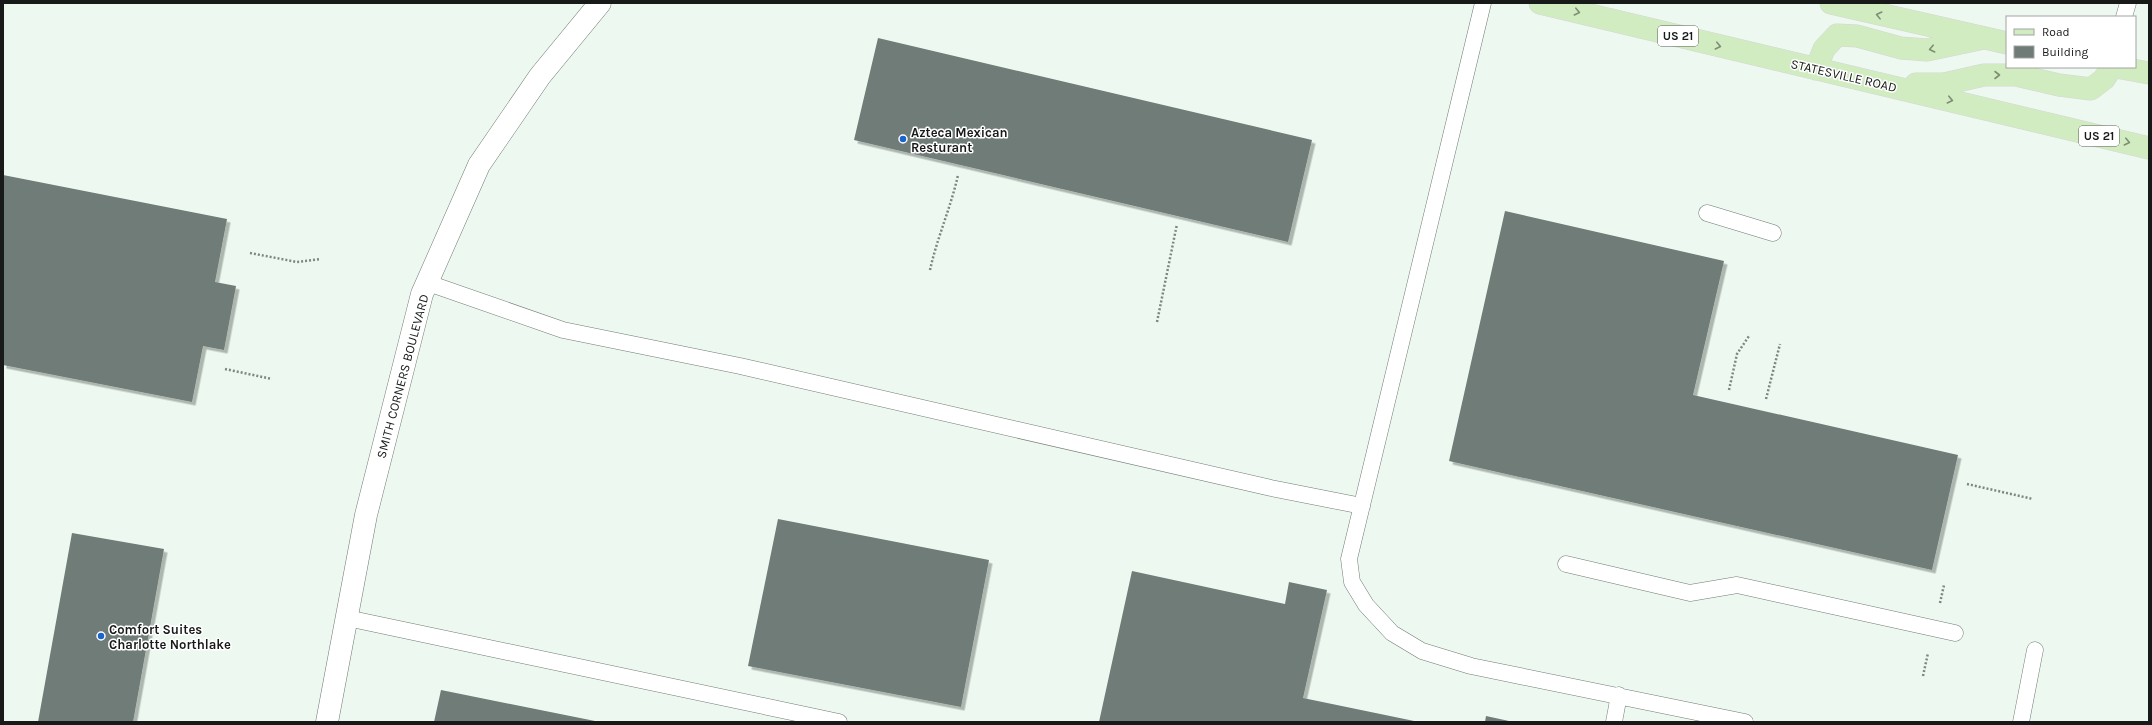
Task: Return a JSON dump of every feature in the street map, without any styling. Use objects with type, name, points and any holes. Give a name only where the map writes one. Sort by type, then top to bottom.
[{"type":"main road","name":"STATESVILLE ROAD","points":[[1540,3],[2149,148]]},
{"type":"main road","points":[[1831,3],[2006,43]]},
{"type":"main road","points":[[1816,69],[1824,49],[1837,35],[1857,36],[1901,48],[1926,50],[1984,38]]},
{"type":"main road","points":[[1888,85],[1944,84],[1984,75],[2016,75],[2059,86],[2091,88],[2104,79],[2111,68]]},
{"type":"main road","points":[[2122,68],[2149,73]]},
{"type":"street","name":"SMITH CORNERS BOULEVARD","points":[[327,722],[366,515],[422,294],[479,165],[540,76],[600,3]]},
{"type":"lane","points":[[1484,3],[1349,559],[1352,582],[1366,605],[1392,633],[1422,651],[1471,666],[1619,696],[1703,718],[1745,722]]},
{"type":"lane","points":[[2124,16],[2128,3]]},
{"type":"lane","points":[[1707,213],[1773,233]]},
{"type":"lane","points":[[428,283],[563,330],[740,366],[1271,488],[1362,506]]},
{"type":"lane","points":[[1566,564],[1690,593],[1737,585],[1955,633]]},
{"type":"lane","points":[[346,618],[839,722]]},
{"type":"lane","points":[[2021,722],[2035,650]]},
{"type":"lane","points":[[1614,722],[1619,696]]},
{"type":"path","points":[[930,270],[937,241],[951,204],[958,175]]},
{"type":"path","points":[[1157,322],[1177,224]]},
{"type":"path","points":[[250,253],[297,262],[320,259]]},
{"type":"path","points":[[1729,390],[1737,354],[1749,336]]},
{"type":"path","points":[[1766,399],[1780,344]]},
{"type":"path","points":[[225,369],[272,379]]},
{"type":"path","points":[[1967,484],[2033,499]]},
{"type":"building","points":[[878,38],[1312,140],[1288,242],[854,140]]},
{"type":"building","points":[[3,175],[227,219],[215,282],[236,286],[224,350],[203,346],[192,402],[3,365]]},
{"type":"building","points":[[1505,211],[1724,261],[1693,395],[1958,455],[1932,570],[1449,461]]},
{"type":"building","points":[[778,519],[989,560],[961,707],[748,666]]},
{"type":"building","name":"Comfort Suites Charlotte Northlake","points":[[72,533],[164,549],[133,722],[38,722]]},
{"type":"building","points":[[1132,571],[1285,604],[1289,582],[1327,590],[1303,698],[1419,722],[1099,722]]},
{"type":"building","points":[[441,690],[595,721],[595,722],[434,722]]},
{"type":"building","points":[[1486,716],[1509,721],[1509,722],[1485,722]]},
{"type":"place","name":"Azteca Mexican Resturant","points":[[903,139]]},
{"type":"place","name":"Comfort Suites Charlotte Northlake","points":[[101,636]]}]
